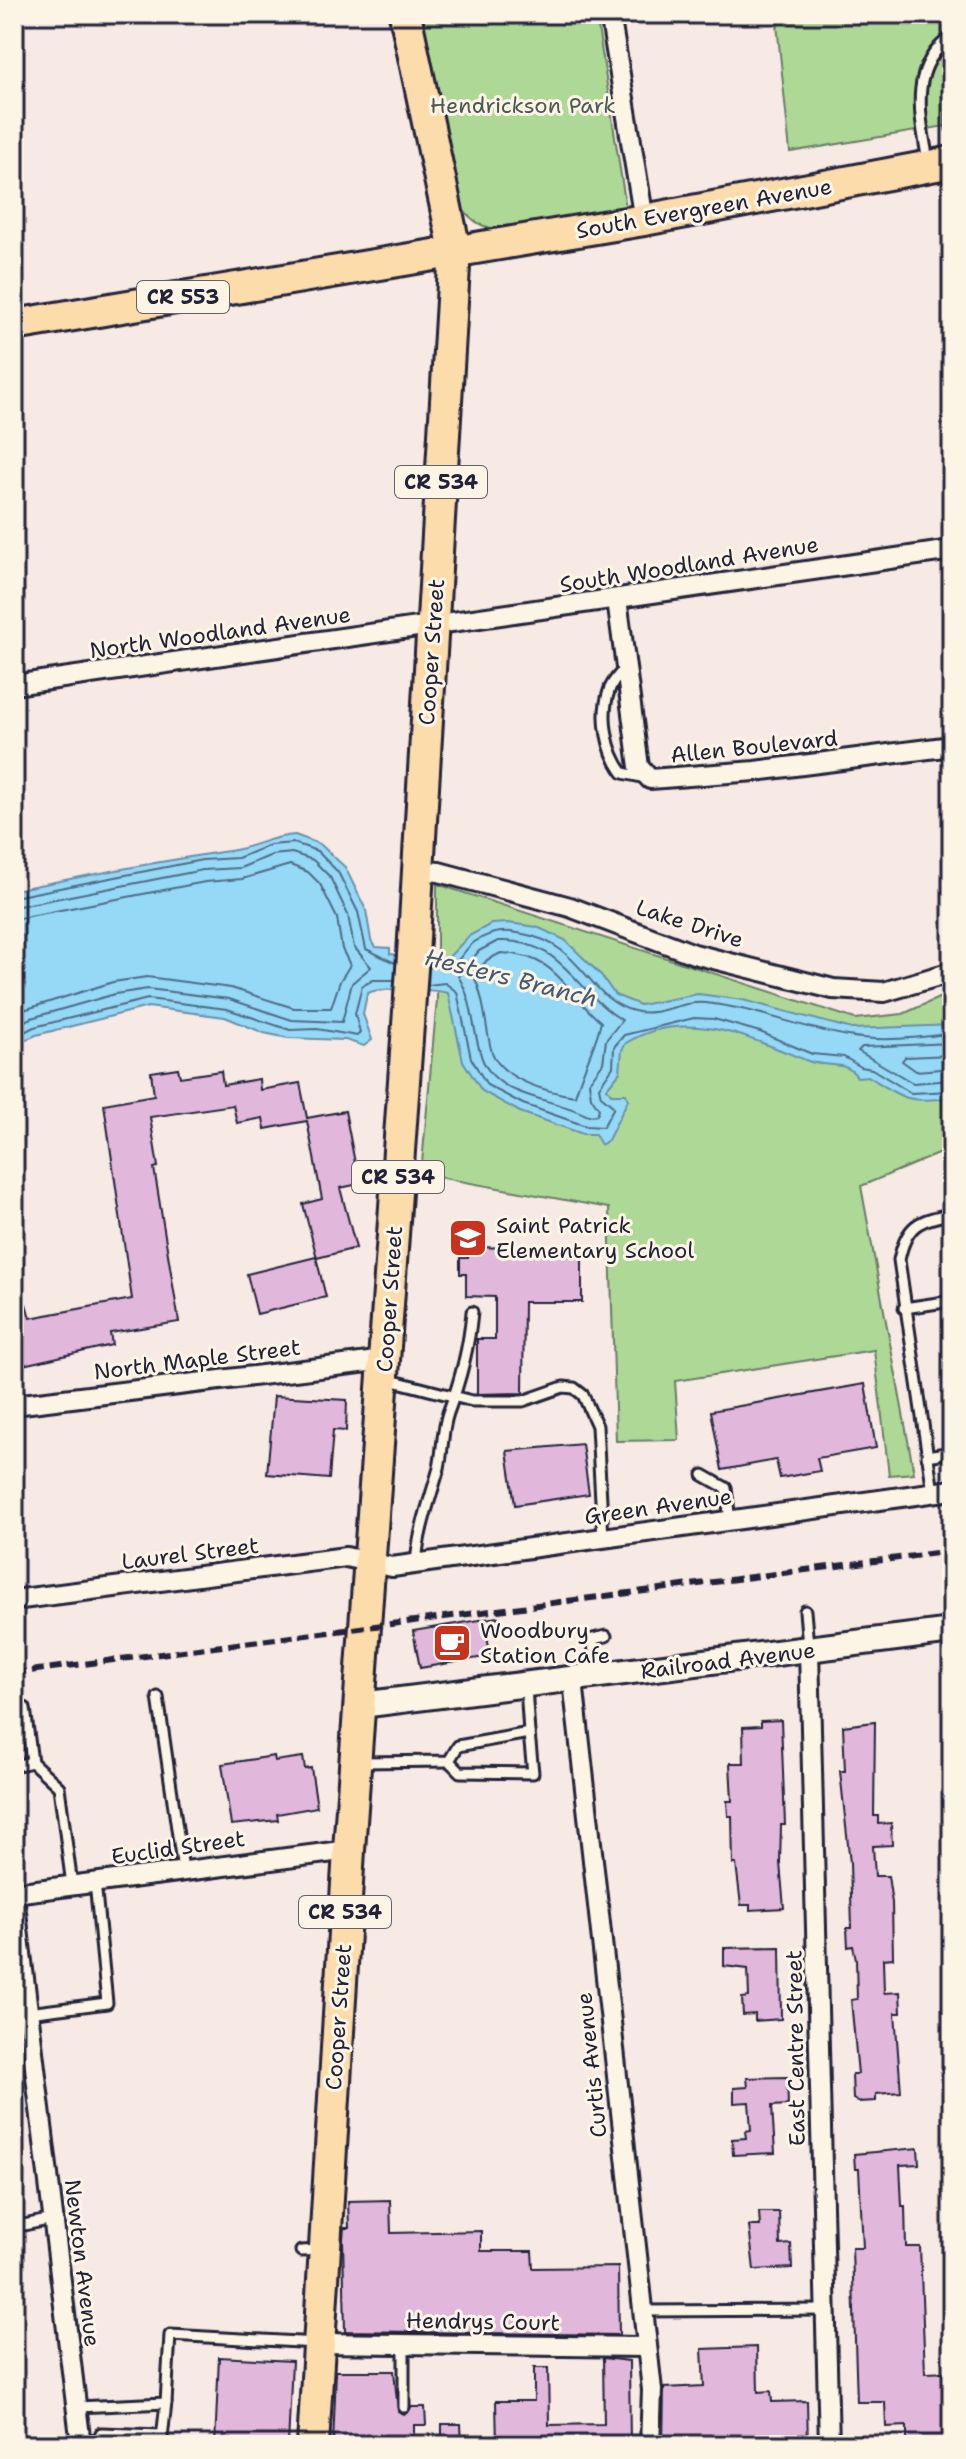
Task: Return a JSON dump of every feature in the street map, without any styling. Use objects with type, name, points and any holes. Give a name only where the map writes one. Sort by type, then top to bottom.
[{"type":"main road","name":"Cooper Street","points":[[313,2445],[319,2343],[312,2250],[372,1562],[413,955],[455,250],[405,14]]},
{"type":"main road","name":"South Evergreen Avenue","points":[[455,250],[644,220],[941,164]]},
{"type":"main road","name":"CR 553","points":[[14,325],[455,250]]},
{"type":"street","points":[[610,14],[644,220]]},
{"type":"street","name":"South Woodland Avenue","points":[[433,626],[952,550]]},
{"type":"street","name":"Allen Boulevard","points":[[617,599],[639,767],[650,779],[755,771],[952,746]]},
{"type":"street","name":"North Woodland Avenue","points":[[14,685],[433,626]]},
{"type":"street","name":"Lake Drive","points":[[416,870],[439,872],[570,907],[694,954],[833,989],[884,992],[952,972]]},
{"type":"street","name":"North Maple Street","points":[[14,1405],[384,1369]]},
{"type":"street","name":"Green Avenue","points":[[372,1562],[392,1567],[942,1491]]},
{"type":"street","name":"Laurel Street","points":[[14,1600],[346,1557],[372,1562]]},
{"type":"street","name":"Railroad Avenue","points":[[361,1705],[952,1631]]},
{"type":"street","name":"East Centre Street","points":[[809,1650],[829,2445]]},
{"type":"street","name":"Curtis Avenue","points":[[584,1679],[652,2390],[650,2445]]},
{"type":"street","name":"Euclid Street","points":[[14,1894],[349,1850]]},
{"type":"street","name":"Newton Avenue","points":[[14,1894],[77,2407],[89,2442]]},
{"type":"street","name":"Hendrys Court","points":[[319,2343],[647,2347]]},
{"type":"lane","points":[[941,164],[919,108],[924,72],[936,47],[952,36]]},
{"type":"lane","points":[[952,83],[952,129]]},
{"type":"lane","points":[[626,666],[609,689],[606,727],[613,760],[623,773],[650,779]]},
{"type":"lane","points":[[942,1491],[927,1456],[899,1260],[904,1236],[926,1218],[952,1214]]},
{"type":"lane","points":[[904,1308],[952,1301]]},
{"type":"lane","points":[[416,1564],[417,1546],[440,1463],[447,1414],[456,1399],[469,1347],[472,1312]]},
{"type":"lane","points":[[384,1369],[456,1399],[523,1401],[563,1387],[574,1388],[583,1395],[597,1426],[603,1538]]},
{"type":"lane","points":[[927,1456],[952,1452]]},
{"type":"lane","points":[[703,1475],[726,1488],[730,1521]]},
{"type":"lane","points":[[805,1611],[809,1650]]},
{"type":"lane","points":[[584,1679],[593,1639],[606,1636]]},
{"type":"lane","points":[[356,1762],[449,1761],[460,1772],[533,1773],[526,1686]]},
{"type":"lane","points":[[158,1697],[183,1870]]},
{"type":"lane","points":[[25,1708],[32,1762],[59,1787],[72,1885]]},
{"type":"lane","points":[[449,1761],[458,1746],[529,1733]]},
{"type":"lane","points":[[14,1766],[32,1762]]},
{"type":"lane","points":[[28,2013],[107,2003],[95,1882]]},
{"type":"lane","points":[[14,2227],[53,2219]]},
{"type":"lane","points":[[643,2311],[825,2310]]},
{"type":"lane","points":[[89,2442],[162,2441],[170,2335],[319,2343]]},
{"type":"lane","points":[[404,2344],[404,2407]]},
{"type":"lane","points":[[77,2407],[166,2403]]},
{"type":"green space","name":"Hendrickson Park","points":[[413,14],[596,14],[626,208],[500,230],[482,225],[468,215],[459,205]]},
{"type":"green space","points":[[776,14],[952,14],[952,125],[790,152]]},
{"type":"green space","points":[[437,884],[855,1019],[903,1014],[952,992],[952,1148],[861,1186],[914,1473],[889,1475],[874,1350],[675,1381],[679,1440],[616,1441],[609,1208],[421,1174],[437,1000]]},
{"type":"water","name":"Hesters Branch","points":[[295,835],[320,844],[345,867],[366,910],[371,940],[376,947],[390,948],[390,954],[445,961],[469,936],[491,924],[508,923],[537,927],[565,940],[601,975],[615,995],[640,1005],[698,994],[743,1000],[852,1029],[952,1025],[952,1098],[907,1098],[868,1076],[857,1077],[841,1066],[808,1061],[718,1030],[671,1027],[648,1032],[626,1043],[622,1050],[620,1072],[607,1088],[611,1094],[626,1094],[628,1100],[608,1140],[601,1145],[595,1134],[583,1134],[520,1112],[482,1091],[463,1061],[448,993],[420,990],[394,989],[367,994],[363,1014],[372,1040],[364,1046],[345,1040],[288,1038],[264,1033],[225,1017],[148,1007],[36,1035],[14,1045],[14,890],[238,849]]},
{"type":"building","points":[[178,1068],[180,1077],[221,1071],[223,1085],[259,1079],[260,1090],[300,1083],[307,1118],[345,1111],[359,1184],[340,1188],[356,1248],[317,1258],[303,1204],[322,1199],[307,1121],[265,1129],[263,1118],[237,1123],[233,1105],[150,1117],[158,1167],[154,1168],[179,1322],[110,1333],[112,1345],[14,1367],[14,1307],[26,1304],[30,1318],[132,1299],[104,1104],[154,1095],[151,1072]]},
{"type":"building","points":[[468,1247],[582,1249],[582,1302],[524,1302],[523,1393],[477,1394],[477,1339],[495,1339],[495,1297],[466,1296],[466,1274],[460,1274],[460,1258],[468,1258]]},
{"type":"building","points":[[316,1257],[326,1297],[257,1314],[247,1274]]},
{"type":"building","points":[[865,1384],[876,1448],[817,1458],[820,1471],[780,1478],[776,1460],[722,1470],[711,1411]]},
{"type":"building","points":[[274,1396],[347,1400],[346,1431],[333,1430],[329,1479],[267,1474]]},
{"type":"building","points":[[582,1444],[589,1494],[515,1505],[507,1451]]},
{"type":"building","name":"Woodbury Station Cafe","points":[[498,1617],[500,1632],[487,1634],[490,1656],[420,1668],[413,1631]]},
{"type":"building","points":[[781,1720],[785,1825],[781,1825],[780,1863],[784,1908],[750,1910],[750,1905],[741,1905],[736,1864],[733,1864],[732,1816],[728,1816],[727,1801],[732,1801],[730,1763],[744,1763],[743,1727],[761,1726],[761,1721]]},
{"type":"building","points":[[875,1722],[874,1816],[878,1816],[878,1824],[891,1823],[892,1845],[873,1846],[875,1876],[888,1876],[892,1903],[893,1958],[883,1959],[884,1993],[900,1992],[901,2013],[895,2013],[901,2092],[876,2094],[876,2101],[858,2102],[853,2099],[852,2074],[858,2074],[851,2000],[857,1999],[856,1960],[853,1946],[848,1947],[847,1928],[852,1928],[850,1863],[840,1771],[845,1771],[843,1726]]},
{"type":"building","points":[[274,1756],[275,1761],[303,1757],[305,1769],[311,1768],[317,1807],[277,1814],[278,1820],[231,1825],[222,1764]]},
{"type":"building","points":[[780,1947],[781,2019],[755,2021],[755,2014],[743,2015],[742,1998],[749,1997],[748,1969],[724,1966],[724,1948]]},
{"type":"building","points":[[787,2077],[788,2105],[772,2106],[775,2153],[733,2155],[732,2139],[746,2138],[745,2131],[751,2130],[749,2102],[734,2103],[734,2088],[748,2087],[747,2078]]},
{"type":"building","points":[[918,2148],[919,2164],[900,2165],[902,2206],[905,2206],[906,2247],[920,2247],[925,2373],[952,2372],[952,2425],[946,2425],[946,2445],[907,2445],[907,2426],[886,2427],[885,2402],[857,2402],[852,2248],[863,2248],[859,2169],[855,2169],[854,2154]]},
{"type":"building","points":[[390,2200],[391,2233],[481,2231],[481,2251],[532,2251],[533,2268],[618,2267],[619,2335],[345,2331],[343,2239],[344,2228],[349,2228],[348,2201]]},
{"type":"building","points":[[759,2212],[779,2212],[780,2245],[791,2244],[792,2268],[754,2270],[749,2226],[760,2226]]},
{"type":"building","points":[[757,2347],[758,2392],[771,2391],[772,2402],[807,2401],[808,2445],[663,2445],[664,2388],[704,2386],[702,2349]]},
{"type":"building","points":[[219,2357],[292,2361],[288,2445],[215,2445]]},
{"type":"building","points":[[603,2358],[629,2361],[630,2445],[497,2445],[496,2401],[534,2401],[534,2368],[548,2368],[549,2425],[604,2424]]},
{"type":"building","points":[[336,2371],[394,2371],[398,2411],[405,2414],[411,2407],[425,2407],[426,2425],[414,2425],[414,2443],[333,2445]]},
{"type":"building","points":[[442,2424],[461,2424],[462,2445],[442,2445]]},
{"type":"railway","points":[[14,1673],[952,1551]]},
{"type":"place","name":"Saint Patrick Elementary School","points":[[468,1238]]},
{"type":"place","name":"Woodbury Station Cafe","points":[[452,1643]]}]
